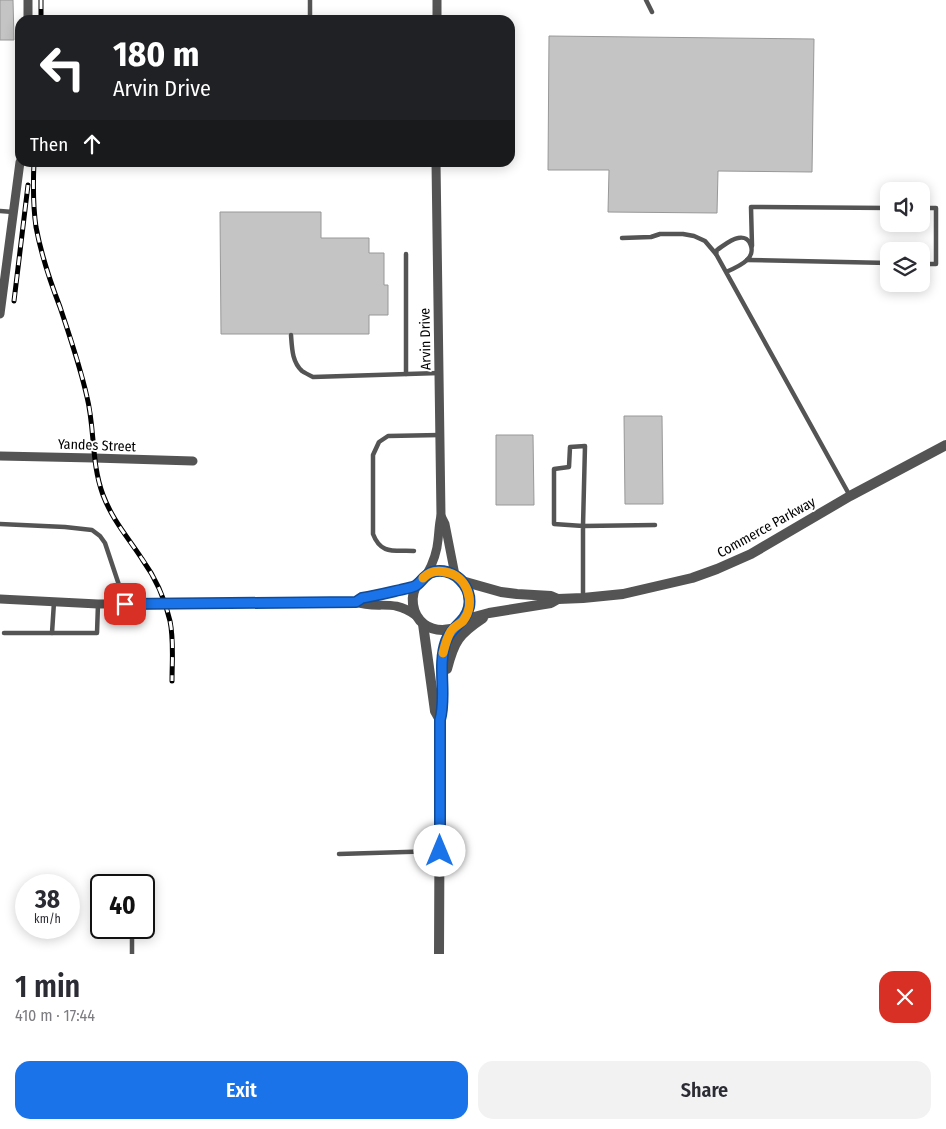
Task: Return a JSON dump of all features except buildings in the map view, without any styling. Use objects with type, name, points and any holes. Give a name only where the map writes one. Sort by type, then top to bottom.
[{"type":"street","points":[[28,0],[28,15]]},
{"type":"street","points":[[437,0],[437,15]]},
{"type":"street","points":[[0,314],[19,167]]},
{"type":"street","name":"Arvin Drive","points":[[416,586],[427,574],[434,560],[437,550],[438,524],[441,516],[436,167]]},
{"type":"street","name":"Commerce Parkway","points":[[459,578],[501,592],[558,598],[583,598],[623,594],[692,578],[751,554],[850,496],[946,445]]},
{"type":"street","name":"Yandes Street","points":[[0,456],[193,462]]},
{"type":"street","name":"Arvin Drive","points":[[441,516],[445,524],[459,578],[468,591],[469,605],[463,620]]},
{"type":"street","points":[[427,574],[441,571],[448,572],[459,578]]},
{"type":"street","points":[[356,602],[362,598],[416,586],[412,600],[415,615]]},
{"type":"street","name":"Commerce Parkway","points":[[463,620],[489,613],[551,602],[558,598]]},
{"type":"street","points":[[0,600],[98,604],[356,602],[363,605],[399,606],[415,615],[423,624],[437,629],[452,628]]},
{"type":"street","points":[[442,684],[454,647],[460,636],[489,613]]},
{"type":"street","points":[[439,954],[440,720],[443,710],[444,652],[446,641],[452,628],[463,620]]},
{"type":"street","points":[[423,624],[435,711],[440,720]]},
{"type":"lane","points":[[310,0],[310,15]]},
{"type":"lane","points":[[646,0],[652,12]]},
{"type":"lane","points":[[726,272],[747,260],[752,252],[751,207],[880,208]]},
{"type":"lane","points":[[930,208],[936,208],[936,264],[930,264]]},
{"type":"lane","points":[[0,211],[13,212]]},
{"type":"lane","points":[[622,238],[651,237],[660,234],[683,234],[694,236],[704,241],[716,254],[850,496]]},
{"type":"lane","points":[[716,254],[717,250],[735,238],[746,238],[752,247]]},
{"type":"lane","points":[[406,254],[406,374]]},
{"type":"lane","points":[[747,260],[880,263]]},
{"type":"lane","points":[[291,336],[295,361],[302,372],[313,377],[439,373]]},
{"type":"lane","points":[[414,551],[386,550],[376,544],[372,534],[373,455],[380,442],[388,436],[440,435]]},
{"type":"lane","points":[[583,598],[583,526],[585,446],[570,446],[569,467],[554,469],[554,524],[583,526],[655,525]]},
{"type":"lane","points":[[0,524],[92,530],[100,536],[105,544],[125,604]]},
{"type":"lane","points":[[52,633],[54,601]]},
{"type":"lane","points":[[4,633],[97,633],[98,604]]},
{"type":"lane","points":[[338,854],[440,851]]},
{"type":"lane","points":[[132,939],[132,954]]},
{"type":"railway","points":[[41,0],[41,15]]},
{"type":"railway","points":[[34,167],[34,211],[40,247],[84,385],[99,483],[111,513],[147,566],[162,596],[171,628],[172,681]]},
{"type":"railway","points":[[14,301],[28,185]]},
{"type":"slow traffic","points":[[423,578],[433,572],[448,572],[462,580],[468,591],[469,605],[466,614],[457,626],[452,628],[443,653]]},
{"type":"route","points":[[125,604],[356,602],[362,598],[416,586],[427,574],[433,572],[448,572],[462,580],[468,591],[469,605],[463,620],[452,628],[446,641],[444,652],[443,710],[440,720],[440,851]]}]
